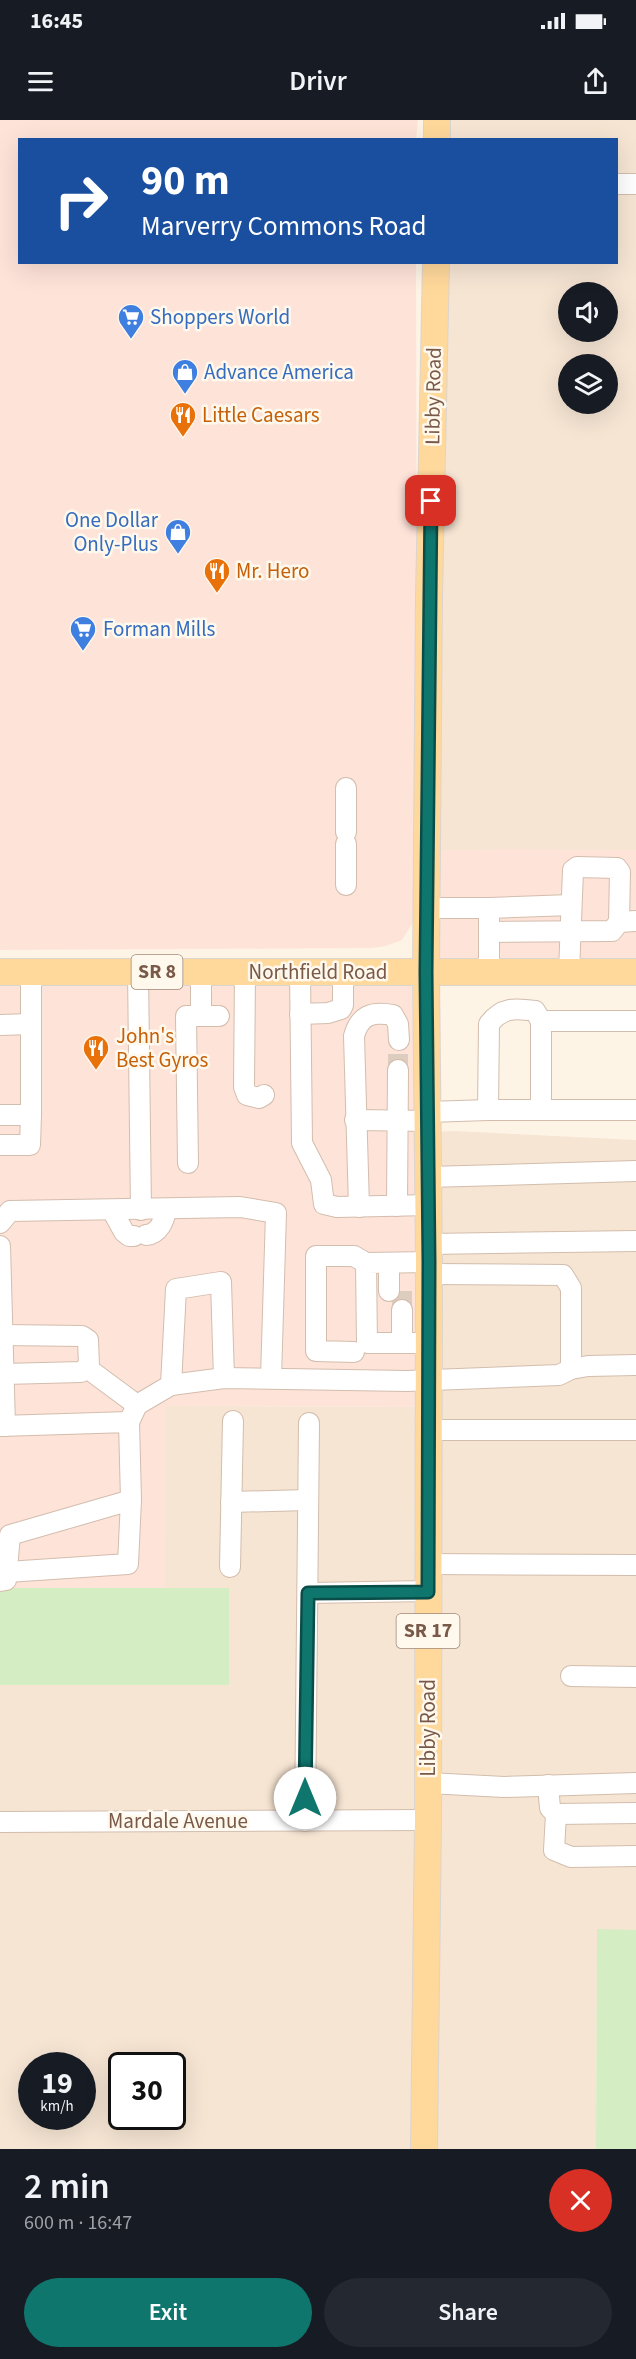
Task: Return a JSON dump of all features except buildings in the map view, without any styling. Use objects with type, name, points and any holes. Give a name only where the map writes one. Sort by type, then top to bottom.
[{"type":"main road","points":[[437,120],[437,138]]},
{"type":"main road","name":"Libby Road","points":[[424,2149],[428,1820],[429,1260],[426,972],[429,584],[436,264]]},
{"type":"main road","name":"Northfield Road","points":[[0,972],[636,972]]},
{"type":"street","points":[[618,184],[636,184]]},
{"type":"street","points":[[346,788],[346,885]]},
{"type":"street","points":[[489,932],[571,932],[612,932],[628,921],[620,872],[617,868],[577,867],[573,870],[571,905],[571,932],[569,972]]},
{"type":"street","points":[[427,908],[571,905]]},
{"type":"street","points":[[489,908],[489,972]]},
{"type":"street","points":[[0,1145],[30,1144],[31,972]]},
{"type":"street","points":[[138,972],[141,1210]]},
{"type":"street","points":[[188,1163],[186,1016],[210,1016],[201,972]]},
{"type":"street","points":[[245,972],[244,1087],[247,1095],[259,1098],[264,1095]]},
{"type":"street","points":[[300,972],[302,1143],[321,1180],[324,1204],[330,1207],[429,1205]]},
{"type":"street","points":[[300,1014],[336,1012],[341,1009],[343,972]]},
{"type":"street","points":[[488,1110],[489,1024],[497,1013],[518,1009],[535,1011],[541,1021],[541,1110]]},
{"type":"street","points":[[359,1207],[354,1035],[357,1023],[375,1014],[393,1015],[398,1024],[397,1206]]},
{"type":"street","points":[[541,1021],[636,1021]]},
{"type":"street","points":[[0,1024],[31,1024]]},
{"type":"street","points":[[398,1055],[428,1040]]},
{"type":"street","points":[[355,1120],[397,1121],[488,1110],[636,1110]]},
{"type":"street","points":[[0,1115],[31,1115]]},
{"type":"street","points":[[428,1177],[636,1171]]},
{"type":"street","points":[[0,1223],[10,1211],[240,1207],[276,1213],[271,1378]]},
{"type":"street","points":[[112,1210],[124,1232],[129,1236],[140,1236],[152,1235],[164,1223],[166,1210]]},
{"type":"street","points":[[354,1352],[316,1351],[316,1256],[354,1256],[366,1263],[395,1263],[636,1241]]},
{"type":"street","points":[[0,1246],[4,1374],[2,1426],[133,1414],[171,1385],[224,1378],[428,1380],[559,1375],[571,1369],[588,1366],[636,1365]]},
{"type":"street","points":[[429,1260],[563,1275],[571,1288],[571,1369]]},
{"type":"street","points":[[366,1263],[367,1343],[428,1343]]},
{"type":"street","points":[[395,1263],[395,1343]]},
{"type":"street","points":[[171,1385],[176,1289],[221,1282],[224,1378]]},
{"type":"street","points":[[3,1335],[85,1337],[89,1344],[89,1366],[81,1372],[4,1374]]},
{"type":"street","points":[[87,1368],[133,1414],[131,1500],[128,1564],[3,1576],[10,1535],[131,1500]]},
{"type":"street","points":[[230,1567],[233,1421]]},
{"type":"street","points":[[305,1821],[309,1423]]},
{"type":"street","points":[[427,1430],[636,1430]]},
{"type":"street","points":[[231,1502],[308,1500]]},
{"type":"street","points":[[428,1564],[636,1564]]},
{"type":"street","points":[[308,1593],[428,1592]]},
{"type":"street","points":[[571,1676],[636,1677]]},
{"type":"street","points":[[428,1783],[504,1787],[636,1783]]},
{"type":"street","points":[[548,1785],[550,1808],[556,1814],[636,1813]]},
{"type":"street","points":[[556,1814],[554,1850],[570,1857],[636,1856]]},
{"type":"street","name":"Mardale Avenue","points":[[0,1822],[428,1820]]},
{"type":"shaded area","points":[[0,120],[418,120],[416,138],[18,138],[18,264],[416,264],[415,919],[402,940],[372,948],[0,950]]},
{"type":"shaded area","points":[[437,120],[636,120],[636,850],[428,851],[436,264],[618,264],[618,138],[437,138]]},
{"type":"shaded area","points":[[636,850],[636,972],[426,973],[428,1407],[166,1406],[165,1588],[0,1588],[0,972],[426,972],[428,851]]},
{"type":"shaded area","points":[[455,1131],[636,1140],[636,1930],[597,1930],[596,2149],[0,2149],[0,1685],[228,1685],[229,1588],[165,1588],[165,1406],[427,1407],[428,1132]]},
{"type":"green space","points":[[0,1588],[229,1588],[229,1685],[0,1685]]},
{"type":"green space","points":[[597,1929],[636,1930],[636,2149],[596,2149]]},
{"type":"tunnel","points":[[398,1054],[398,1070]]},
{"type":"tunnel","points":[[402,1291],[402,1310]]},
{"type":"place","name":"Shoppers World","points":[[131,340]]},
{"type":"place","name":"Advance America","points":[[185,395]]},
{"type":"place","name":"Little Caesars","points":[[183,438]]},
{"type":"place","name":"One Dollar Only-Plus","points":[[178,555]]},
{"type":"place","name":"Mr. Hero","points":[[217,594]]},
{"type":"place","name":"Forman Mills","points":[[83,652]]},
{"type":"place","name":"John's Best Gyros","points":[[96,1071]]},
{"type":"route","points":[[305,1798],[308,1593],[428,1592],[429,1262],[426,972],[431,501]]}]
